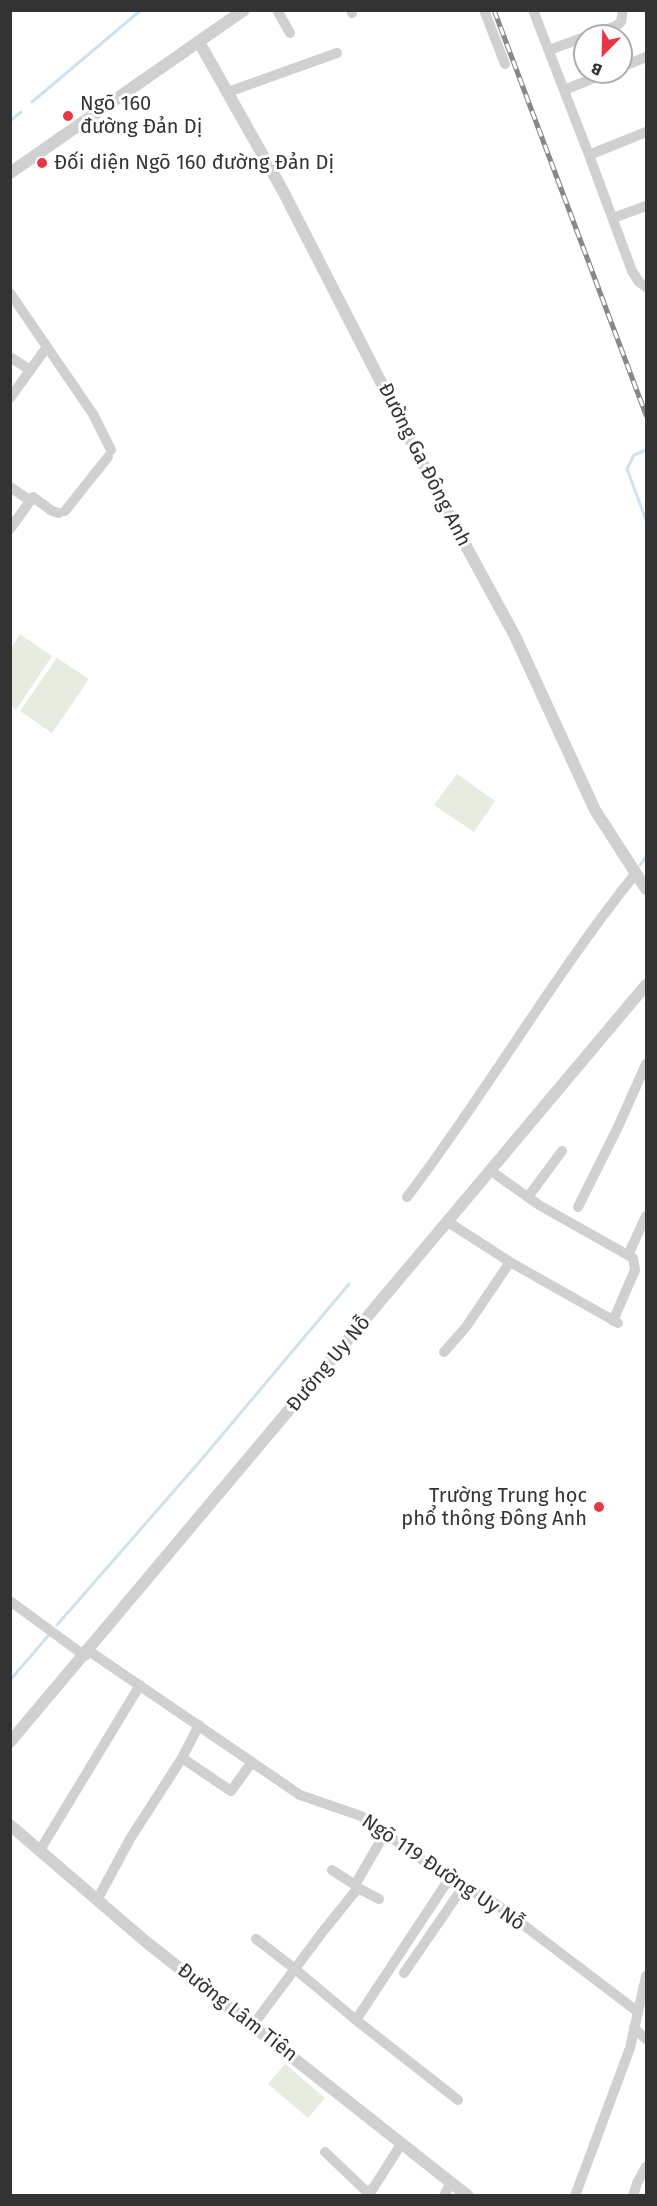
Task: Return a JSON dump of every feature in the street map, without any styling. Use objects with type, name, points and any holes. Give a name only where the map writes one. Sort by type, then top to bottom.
[{"type":"street","points":[[10,173],[244,10]]},
{"type":"street","points":[[277,10],[290,33]]},
{"type":"street","points":[[484,10],[505,64]]},
{"type":"street","points":[[532,10],[590,155],[632,271],[644,282]]},
{"type":"street","points":[[618,24],[624,10]]},
{"type":"street","name":"Đường Ga Đông Anh","points":[[199,42],[283,191],[448,513],[515,636],[596,810],[646,889]]},
{"type":"street","points":[[549,50],[573,42]]},
{"type":"street","points":[[228,92],[337,53]]},
{"type":"street","points":[[564,90],[579,84]]},
{"type":"street","points":[[590,155],[646,132]]},
{"type":"street","points":[[613,219],[646,206]]},
{"type":"street","points":[[10,293],[93,414],[109,453],[62,512],[52,511],[33,497],[10,529]]},
{"type":"street","points":[[10,398],[47,347]]},
{"type":"street","points":[[10,357],[30,370]]},
{"type":"street","points":[[10,487],[30,501]]},
{"type":"street","points":[[406,1197],[439,1155],[538,1008],[636,873]]},
{"type":"street","name":"Đường Uy Nỗ","points":[[10,1742],[645,990]]},
{"type":"street","points":[[578,1207],[646,1064]]},
{"type":"street","points":[[528,1197],[562,1151]]},
{"type":"street","points":[[448,1222],[510,1262],[616,1322],[635,1270],[633,1258],[528,1197],[491,1171]]},
{"type":"street","points":[[628,1255],[646,1216]]},
{"type":"street","points":[[444,1352],[510,1262]]},
{"type":"street","name":"Ngõ 119 Đường Uy Nỗ","points":[[10,1601],[87,1653],[140,1685],[300,1795],[361,1816],[448,1880],[496,1904],[603,1988],[638,2012]]},
{"type":"street","points":[[40,1850],[140,1685]]},
{"type":"street","points":[[97,1900],[130,1839],[182,1758],[199,1725]]},
{"type":"street","points":[[182,1758],[231,1791],[252,1762]]},
{"type":"street","name":"Đường Lâm Tiên","points":[[10,1825],[145,1941],[468,2196]]},
{"type":"street","points":[[253,2025],[356,1887],[385,1833]]},
{"type":"street","points":[[332,1870],[356,1887],[379,1899]]},
{"type":"street","points":[[356,2020],[448,1880]]},
{"type":"street","points":[[404,1973],[463,1887]]},
{"type":"street","points":[[256,1939],[458,2100]]},
{"type":"street","points":[[575,2196],[630,2048],[646,1976]]},
{"type":"street","points":[[634,2028],[646,2039]]},
{"type":"street","points":[[325,2152],[366,2191],[372,2190],[402,2143]]},
{"type":"street","points":[[633,2196],[637,2182],[646,2167]]},
{"type":"street","points":[[444,2196],[451,2182]]},
{"type":"shaded area","points":[[20,634],[52,656],[16,710],[11,706],[11,648]]},
{"type":"shaded area","points":[[57,658],[89,679],[52,733],[20,711]]},
{"type":"shaded area","points":[[457,774],[495,801],[474,832],[434,805]]},
{"type":"shaded area","points":[[285,2064],[325,2098],[308,2118],[268,2084]]},
{"type":"waterway","points":[[32,102],[141,10]]},
{"type":"waterway","points":[[10,121],[21,112]]},
{"type":"waterway","points":[[646,450],[634,455],[627,469],[646,520]]},
{"type":"waterway","points":[[640,865],[646,857]]},
{"type":"waterway","points":[[57,1625],[201,1460],[349,1284]]},
{"type":"waterway","points":[[10,1680],[49,1635]]},
{"type":"railway","points":[[494,10],[646,415]]},
{"type":"place","name":"Ngõ 160 đường Đản Dị","points":[[68,116]]},
{"type":"place","name":"Đối diện Ngõ 160 đường Đản Dị","points":[[42,163]]},
{"type":"place","name":"Trường Trung học phổ thông Đông Anh","points":[[599,1507]]}]
